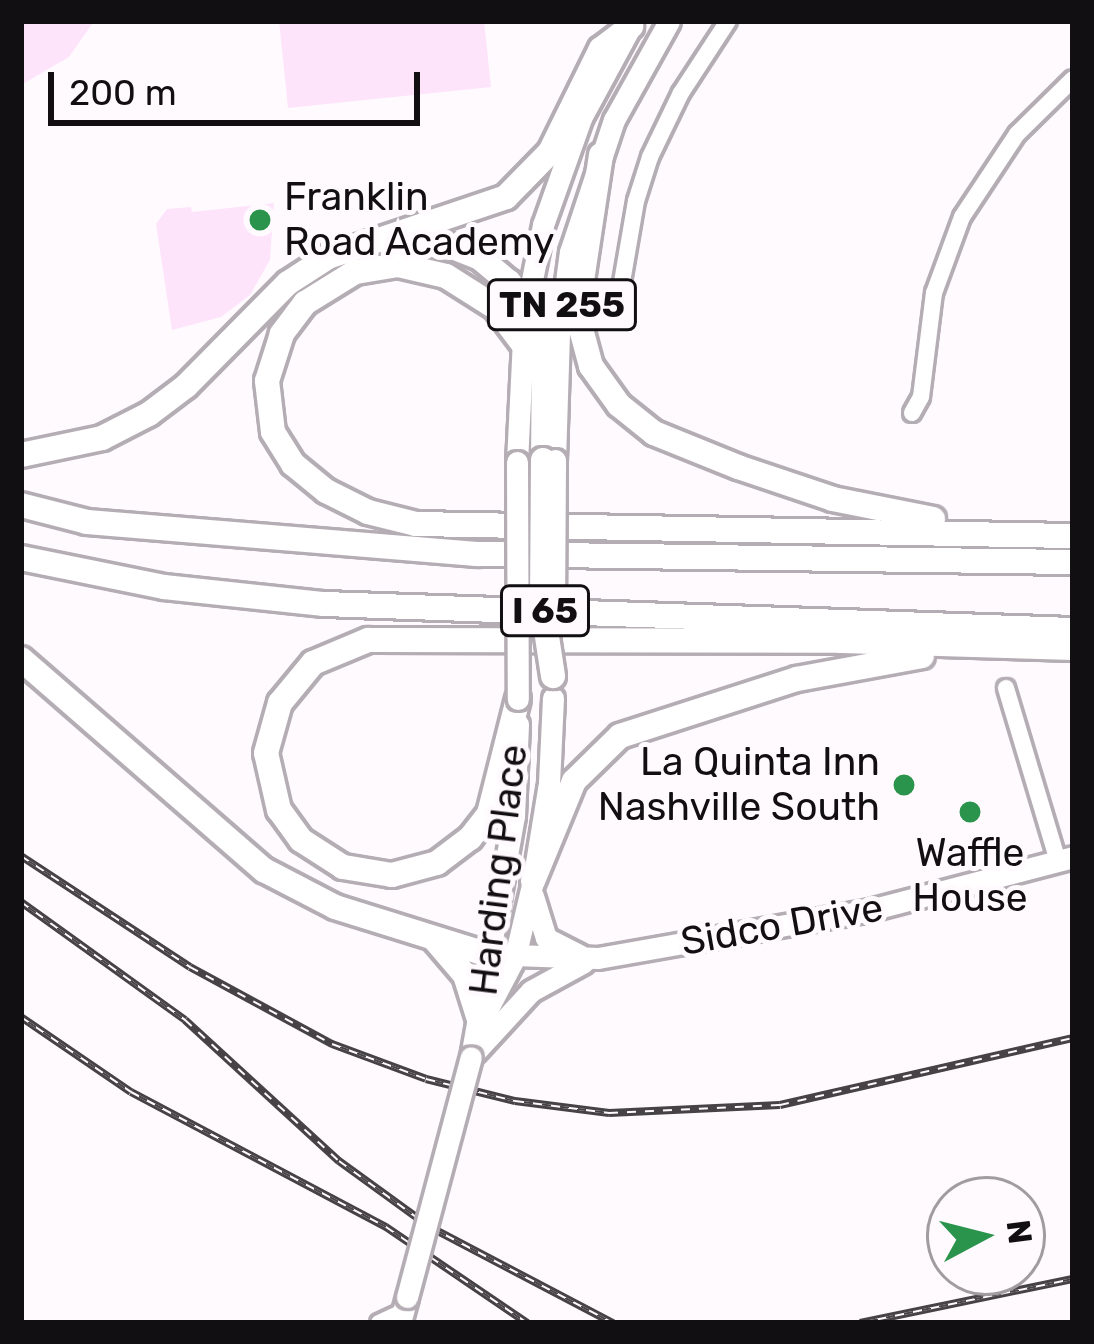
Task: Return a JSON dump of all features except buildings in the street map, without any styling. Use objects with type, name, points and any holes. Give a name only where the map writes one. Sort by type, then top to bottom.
[{"type":"highway","points":[[21,455],[92,441],[149,414],[192,380],[297,277],[328,257],[479,210],[523,185],[550,152],[602,49],[633,24]]},
{"type":"highway","points":[[601,155],[578,314],[598,377],[635,420],[682,446],[833,499],[892,513],[1061,536]]},
{"type":"highway","points":[[370,242],[411,238],[464,250],[496,269],[527,304],[543,340],[538,460],[542,604],[553,687]]},
{"type":"highway","points":[[523,344],[516,328],[495,307],[446,276],[398,265],[346,274],[305,304],[273,355],[267,408],[277,442],[326,491],[368,512],[416,524],[1061,536]]},
{"type":"highway","name":"I 65","points":[[21,506],[87,523],[477,554],[1073,562]]},
{"type":"highway","name":"I 65","points":[[21,558],[164,587],[323,604],[1073,630]]},
{"type":"highway","points":[[518,699],[489,814],[459,849],[428,867],[392,875],[343,867],[301,840],[279,810],[267,765],[275,712],[304,670],[333,651],[368,640],[612,638],[1073,648]]},
{"type":"highway","points":[[532,880],[574,781],[598,751],[632,730],[863,664],[1026,647]]},
{"type":"highway","points":[[21,658],[264,870],[335,908],[486,954]]},
{"type":"highway","points":[[433,939],[460,966],[487,1026]]},
{"type":"main road","name":"Harding Place","points":[[487,1026],[486,954],[514,816],[518,699],[538,460],[564,290],[581,211],[601,155],[624,100],[669,21]]},
{"type":"main road","name":"Harding Place","points":[[538,460],[523,344],[527,304],[563,160],[590,98],[633,24]]},
{"type":"main road","name":"Harding Place","points":[[487,1026],[515,957],[532,880],[549,784],[553,687]]},
{"type":"main road","name":"Sidco Drive","points":[[486,954],[594,959],[870,910],[1066,859]]},
{"type":"main road","points":[[532,880],[536,920],[546,938],[563,950],[594,959]]},
{"type":"main road","points":[[403,1311],[470,1058],[487,1026],[530,991],[594,959]]},
{"type":"street","points":[[617,311],[636,201],[650,157],[681,93],[728,21]]},
{"type":"street","points":[[912,413],[921,397],[934,293],[962,217],[1017,134],[1073,79]]},
{"type":"street","points":[[1006,688],[1066,859]]},
{"type":"street","points":[[380,1323],[403,1311]]},
{"type":"shaded area","points":[[21,21],[94,21],[69,57],[21,85]]},
{"type":"shaded area","points":[[279,21],[484,21],[491,87],[288,108]]},
{"type":"shaded area","points":[[274,203],[270,260],[250,295],[221,317],[172,330],[156,224],[167,209],[191,207],[192,212]]},
{"type":"railway","points":[[21,856],[190,967],[332,1044],[426,1079],[515,1101],[609,1113],[780,1105],[1073,1038]]},
{"type":"railway","points":[[21,902],[185,1020],[339,1161],[430,1227],[613,1323]]},
{"type":"railway","points":[[21,1017],[131,1092],[386,1227],[527,1323]]},
{"type":"railway","points":[[860,1323],[1073,1279]]},
{"type":"place","name":"Franklin Road Academy","points":[[260,220]]},
{"type":"place","name":"La Quinta Inn Nashville South","points":[[904,785]]},
{"type":"place","name":"Waffle House","points":[[970,812]]}]
